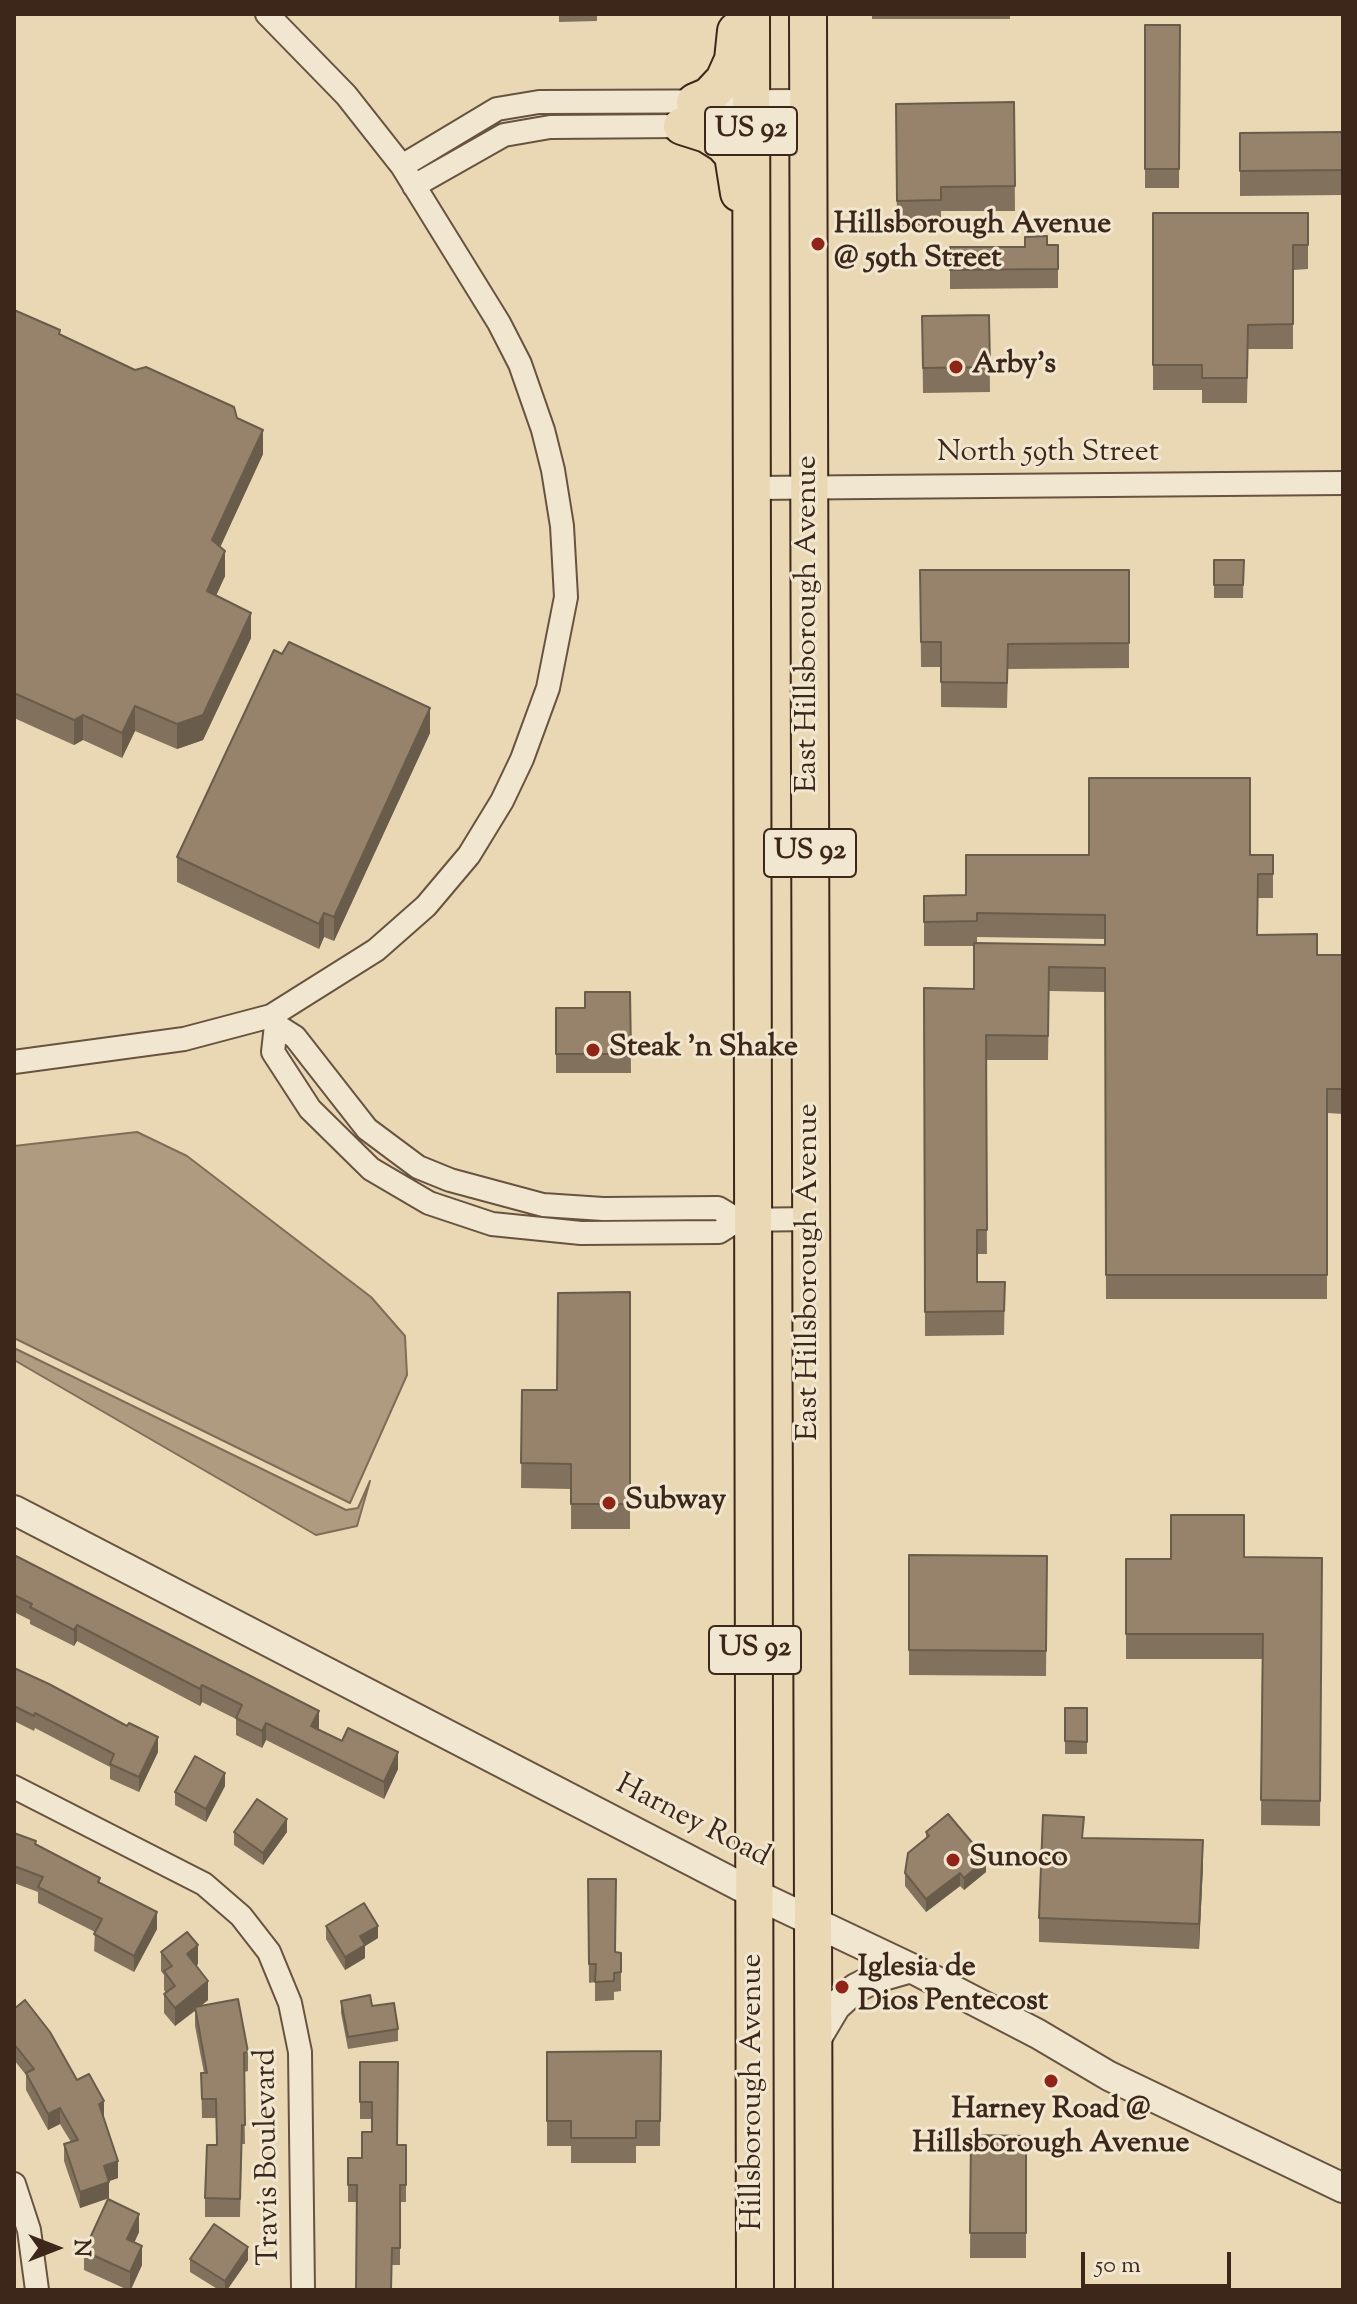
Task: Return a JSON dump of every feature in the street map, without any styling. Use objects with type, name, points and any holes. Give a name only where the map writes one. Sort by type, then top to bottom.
[{"type":"main road","points":[[738,14],[733,60],[724,80],[689,114],[733,155],[741,219],[752,248]]},
{"type":"main road","name":"East Hillsborough Avenue","points":[[751,14],[753,488],[746,1220],[755,1894]]},
{"type":"main road","name":"East Hillsborough Avenue","points":[[808,14],[814,2290]]},
{"type":"main road","name":"Hillsborough Avenue","points":[[755,1894],[755,2290]]},
{"type":"street","points":[[14,1062],[184,1039],[273,1020],[376,950],[426,906],[469,855],[502,801],[522,759],[548,688],[566,597],[562,526],[540,418],[520,364],[499,323],[402,166],[346,95],[267,14]]},
{"type":"street","points":[[402,166],[497,109],[539,102],[689,114],[808,113]]},
{"type":"street","points":[[414,186],[504,135],[550,127],[689,114]]},
{"type":"street","name":"North 59th Street","points":[[753,488],[1343,483]]},
{"type":"street","points":[[273,1020],[295,1037],[367,1129],[418,1167],[450,1180],[543,1205],[603,1209],[718,1208],[746,1220]]},
{"type":"street","points":[[273,1020],[273,1052],[310,1109],[371,1169],[429,1203],[492,1224],[581,1233],[719,1232],[746,1220],[811,1219]]},
{"type":"street","name":"Harney Road","points":[[14,1510],[755,1894],[911,1968],[1038,2034],[1109,2076],[1343,2188]]},
{"type":"street","name":"Travis Boulevard","points":[[14,1787],[204,1884],[241,1916],[269,1952],[290,2003],[300,2052],[303,2290]]},
{"type":"street","points":[[814,2043],[836,2006],[856,1988],[876,1978],[911,1968]]},
{"type":"street","points":[[14,2184],[29,2230],[37,2290]]},
{"type":"shaded area","points":[[137,1132],[187,1156],[371,1297],[405,1336],[407,1375],[350,1503],[14,1338],[14,1146]]},
{"type":"shaded area","points":[[14,1348],[346,1510],[358,1508],[370,1481],[357,1526],[316,1535],[14,1360]]},
{"type":"building","points":[[1145,25],[1180,25],[1179,169],[1145,169]]},
{"type":"building","points":[[1014,102],[1015,186],[941,187],[941,200],[897,201],[896,104]]},
{"type":"building","points":[[1343,132],[1343,170],[1240,171],[1240,133]]},
{"type":"building","points":[[1153,213],[1308,213],[1308,245],[1293,245],[1293,324],[1248,325],[1247,378],[1202,378],[1202,365],[1153,365]]},
{"type":"building","points":[[1047,236],[1047,245],[1058,245],[1058,269],[950,270],[950,247],[1025,247],[1025,237]]},
{"type":"building","points":[[14,310],[60,330],[59,334],[135,370],[146,367],[234,407],[237,418],[263,430],[212,540],[225,551],[207,591],[251,613],[203,715],[177,724],[135,706],[122,733],[83,715],[74,720],[14,693]]},
{"type":"building","points":[[989,315],[990,367],[923,368],[922,316]]},
{"type":"building","points":[[1214,560],[1244,560],[1243,585],[1214,585]]},
{"type":"building","points":[[920,570],[1129,570],[1129,643],[1008,644],[1007,683],[941,682],[941,642],[921,642]]},
{"type":"building","points":[[289,642],[430,708],[334,917],[324,913],[319,924],[177,857],[274,650],[282,654]]},
{"type":"building","points":[[1089,778],[1250,778],[1250,855],[1273,855],[1273,874],[1258,874],[1257,935],[1317,934],[1317,955],[1343,955],[1343,1089],[1327,1089],[1327,1275],[1106,1275],[1105,968],[1049,967],[1048,1036],[986,1035],[987,1230],[977,1230],[977,1282],[1005,1282],[1004,1311],[925,1312],[924,988],[974,989],[974,943],[1105,945],[1105,915],[977,913],[977,921],[924,922],[924,896],[966,895],[966,855],[1089,855]]},
{"type":"building","name":"Steak 'n Shake","points":[[585,992],[630,992],[631,1054],[556,1054],[556,1008],[585,1008]]},
{"type":"building","points":[[630,1292],[630,1504],[571,1504],[571,1464],[521,1463],[522,1390],[557,1390],[558,1293]]},
{"type":"building","points":[[1171,1515],[1244,1515],[1244,1557],[1322,1558],[1320,1801],[1261,1800],[1263,1634],[1126,1634],[1126,1559],[1171,1559]]},
{"type":"building","points":[[14,1555],[319,1711],[311,1726],[342,1741],[348,1728],[398,1752],[384,1782],[266,1723],[262,1731],[236,1718],[242,1705],[202,1685],[200,1689],[77,1625],[74,1630],[30,1607],[32,1604],[14,1595]]},
{"type":"building","points":[[909,1555],[1047,1556],[1046,1651],[909,1650]]},
{"type":"building","points":[[14,1668],[127,1726],[129,1723],[158,1737],[139,1777],[110,1764],[114,1754],[35,1713],[34,1716],[14,1706]]},
{"type":"building","points":[[1065,1708],[1087,1708],[1087,1742],[1065,1741]]},
{"type":"building","points":[[195,1756],[225,1773],[206,1809],[175,1792]]},
{"type":"building","points":[[257,1799],[287,1819],[263,1853],[234,1832]]},
{"type":"building","points":[[948,1814],[986,1859],[964,1878],[960,1873],[926,1899],[905,1873],[908,1853],[929,1836],[926,1832]]},
{"type":"building","points":[[1043,1815],[1084,1817],[1082,1838],[1203,1840],[1199,1924],[1039,1918]]},
{"type":"building","points":[[14,1833],[36,1841],[35,1844],[100,1878],[98,1882],[157,1912],[134,1956],[94,1934],[102,1919],[38,1887],[43,1877],[14,1866]]},
{"type":"building","points":[[588,1879],[616,1879],[615,1952],[621,1953],[621,1972],[614,1973],[614,1981],[595,1982],[596,1964],[589,1964]]},
{"type":"building","points":[[364,1903],[378,1926],[360,1936],[365,1945],[345,1957],[326,1926]]},
{"type":"building","points":[[187,1932],[198,1945],[187,1954],[208,1981],[175,2008],[164,1994],[175,1986],[164,1971],[172,1966],[161,1952]]},
{"type":"building","points":[[370,1995],[372,2006],[394,2003],[398,2029],[348,2037],[341,2001]]},
{"type":"building","points":[[238,1999],[248,2052],[244,2053],[245,2125],[242,2125],[240,2199],[205,2198],[207,2145],[217,2145],[216,2099],[202,2099],[201,2073],[207,2073],[195,2007]]},
{"type":"building","points":[[25,2000],[50,2032],[77,2080],[89,2074],[104,2101],[99,2104],[118,2161],[104,2166],[109,2182],[80,2192],[64,2144],[78,2140],[60,2108],[48,2114],[26,2073],[34,2069],[14,2044],[14,2009]]},
{"type":"building","points":[[661,2051],[660,2121],[636,2121],[636,2138],[571,2138],[571,2121],[547,2121],[547,2052]]},
{"type":"building","points":[[360,2062],[398,2062],[397,2145],[406,2145],[406,2185],[400,2185],[400,2248],[392,2248],[391,2290],[356,2290],[357,2185],[348,2185],[348,2158],[362,2158],[362,2132],[372,2132],[372,2102],[360,2102]]},
{"type":"building","points":[[971,2135],[1026,2136],[1026,2233],[970,2233]]},
{"type":"building","points":[[108,2199],[139,2214],[127,2239],[142,2246],[130,2272],[84,2251]]},
{"type":"building","points":[[214,2224],[248,2247],[225,2281],[190,2259]]},
{"type":"place","name":"Hillsborough Avenue @ 59th Street","points":[[818,244]]},
{"type":"place","name":"Arby's","points":[[956,367]]},
{"type":"place","name":"Steak 'n Shake","points":[[593,1050]]},
{"type":"place","name":"Subway","points":[[609,1503]]},
{"type":"place","name":"Sunoco","points":[[953,1860]]},
{"type":"place","name":"Iglesia de Dios Pentecost","points":[[842,1987]]},
{"type":"place","name":"Harney Road @ Hillsborough Avenue","points":[[1051,2081]]}]
